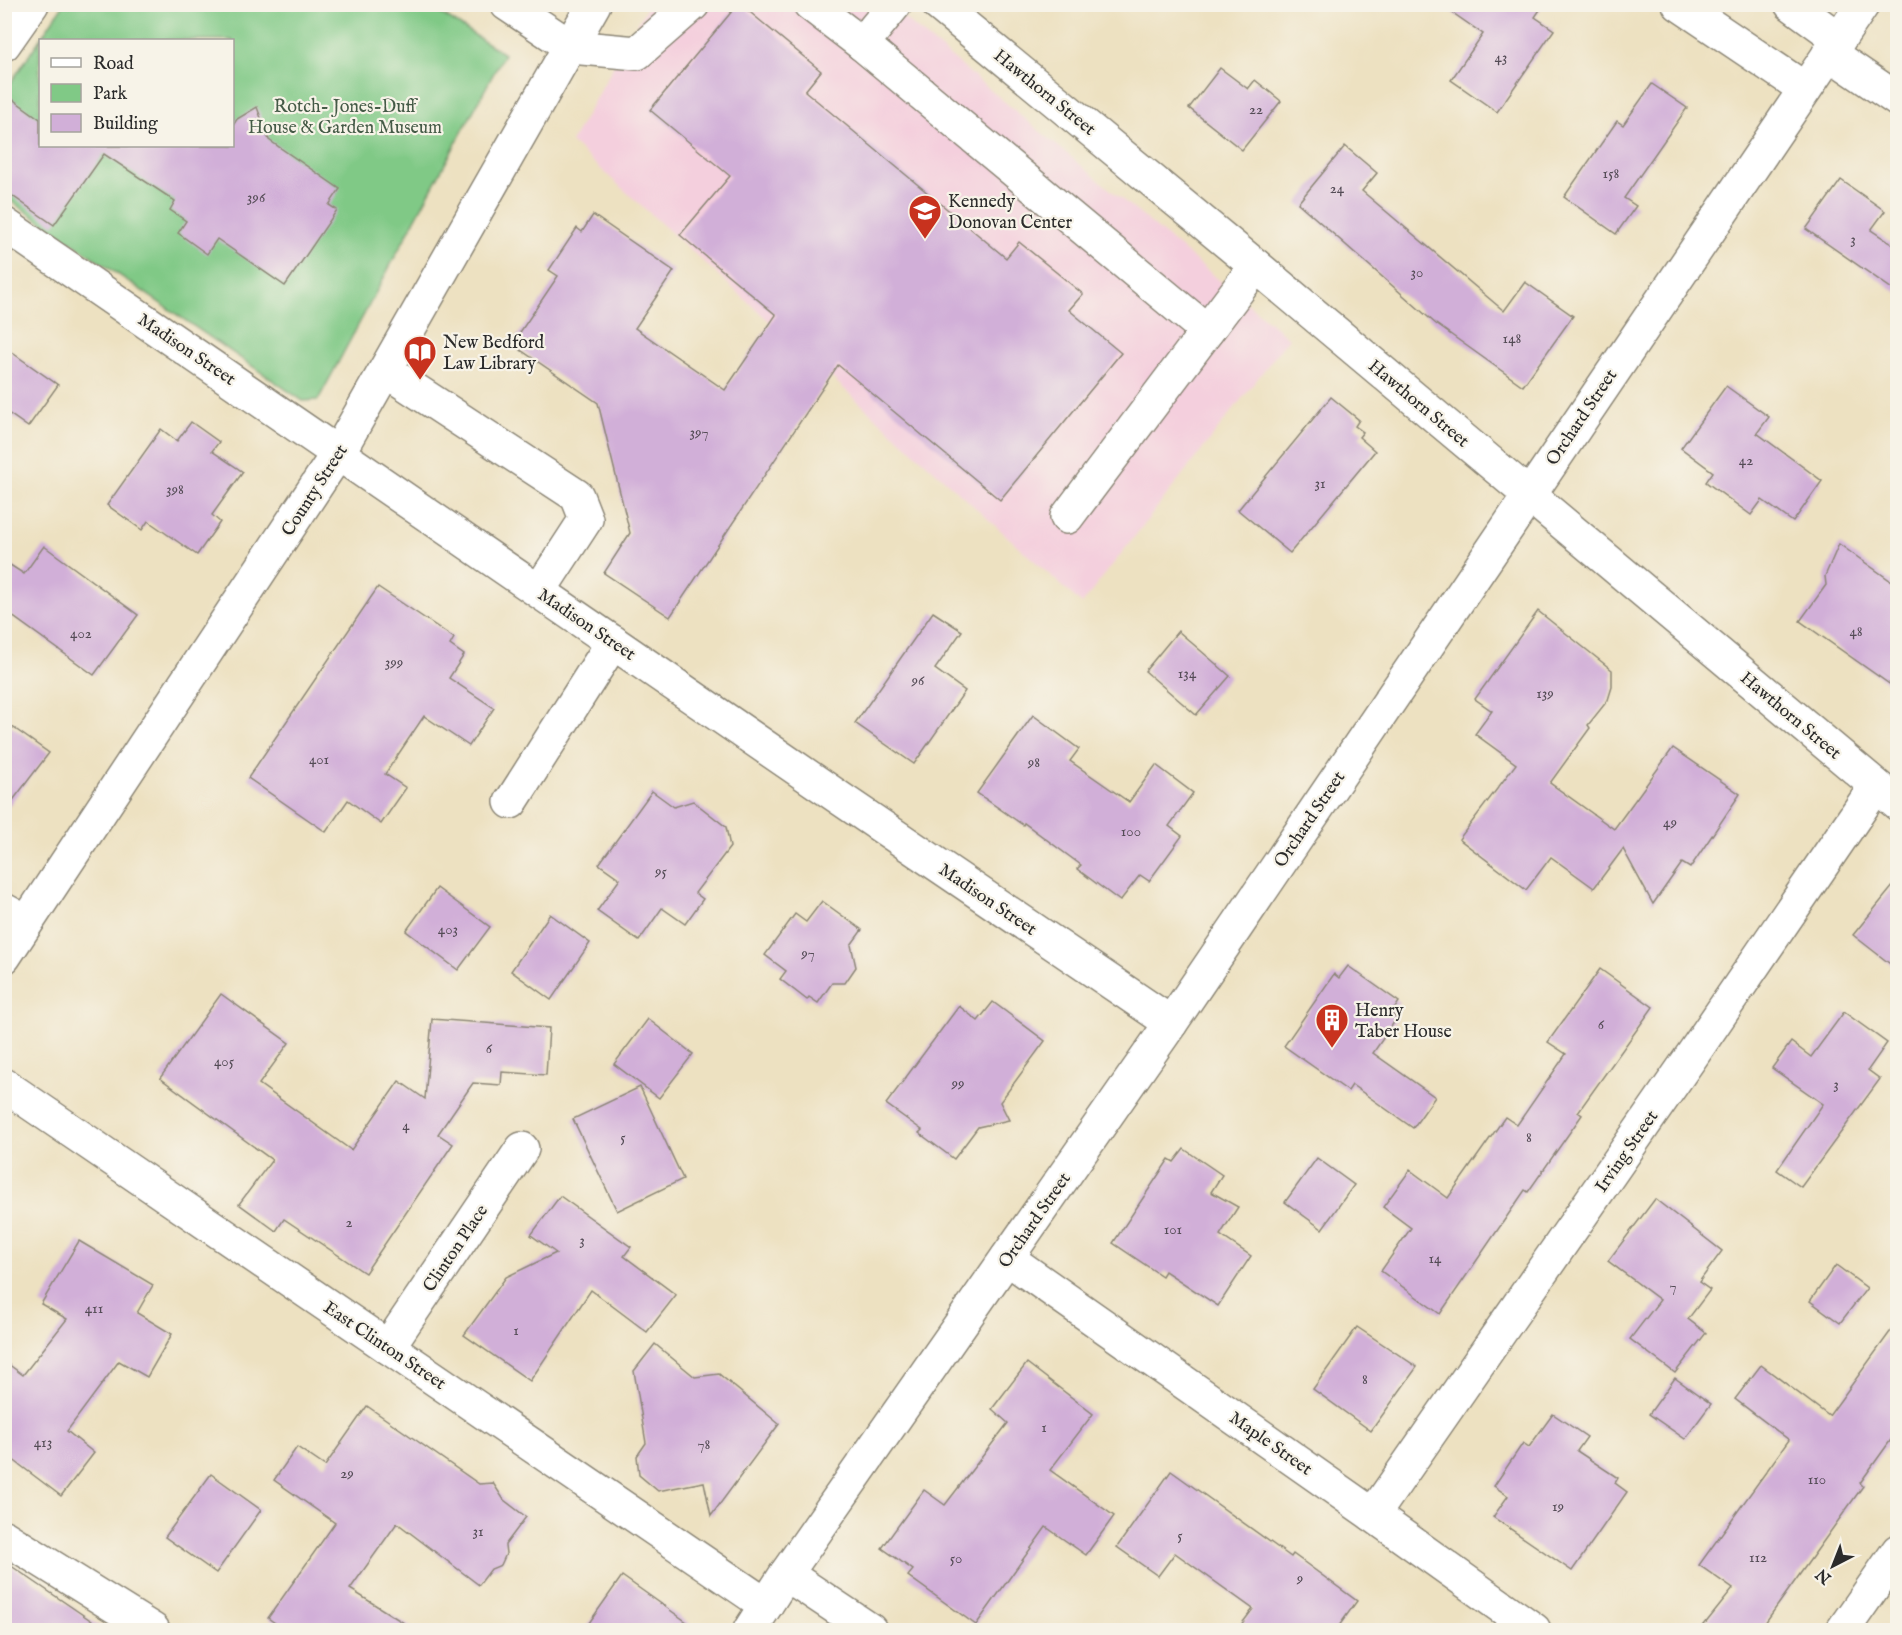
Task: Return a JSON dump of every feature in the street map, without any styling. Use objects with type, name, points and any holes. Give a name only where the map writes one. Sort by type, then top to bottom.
[{"type":"street","points":[[4,44],[32,4]]},
{"type":"street","points":[[507,4],[571,47],[637,53],[693,4]]},
{"type":"street","name":"County Street","points":[[4,957],[15,916],[113,795],[338,453],[594,4]]},
{"type":"street","points":[[810,4],[862,44],[1207,332]]},
{"type":"street","points":[[862,44],[895,4]]},
{"type":"street","name":"Hawthorn Street","points":[[938,4],[1256,266],[1887,795]]},
{"type":"street","points":[[1679,4],[1804,89]]},
{"type":"street","points":[[1791,4],[1834,46],[1898,100]]},
{"type":"street","name":"Orchard Street","points":[[758,1618],[786,1574],[1171,1023],[1863,4]]},
{"type":"street","name":"Madison Street","points":[[4,224],[1171,1023]]},
{"type":"street","points":[[1067,517],[1256,266]]},
{"type":"street","points":[[386,371],[577,495],[586,519],[539,591]]},
{"type":"street","points":[[512,802],[613,642]]},
{"type":"street","name":"Irving Street","points":[[1373,1515],[1693,1054],[1887,795]]},
{"type":"street","name":"East Clinton Street","points":[[4,1085],[388,1347],[758,1618]]},
{"type":"street","name":"Clinton Place","points":[[388,1347],[522,1149]]},
{"type":"street","name":"Maple Street","points":[[1007,1258],[1534,1630]]},
{"type":"street","points":[[4,1537],[153,1630]]},
{"type":"street","points":[[1843,1630],[1898,1551]]},
{"type":"street","points":[[786,1574],[870,1630]]},
{"type":"shaded area","name":"Kennedy Donovan Center","points":[[648,5],[888,5],[1289,338],[1082,604],[571,142]]},
{"type":"green space","name":"Rotch- Jones-Duff House & Garden Museum","points":[[63,5],[428,5],[504,54],[318,400],[303,401],[5,197],[5,91],[39,41],[39,147],[234,147],[234,39],[40,39]]},
{"type":"building","points":[[738,4],[821,71],[805,91],[1006,258],[1019,242],[1083,294],[1069,310],[1121,353],[1000,500],[838,365],[670,617],[604,573],[630,533],[598,403],[512,344],[558,276],[549,270],[577,228],[582,232],[593,215],[674,271],[635,328],[725,390],[776,315],[680,235],[730,176],[650,110]]},
{"type":"building","points":[[1440,4],[1544,4],[1535,17],[1554,30],[1497,112],[1451,80],[1483,34]]},
{"type":"building","points":[[1220,68],[1248,89],[1255,80],[1281,101],[1242,150],[1189,108]]},
{"type":"building","points":[[1652,84],[1687,108],[1624,198],[1636,206],[1616,234],[1564,197],[1617,121],[1623,125]]},
{"type":"building","points":[[4,93],[39,118],[39,147],[234,147],[234,124],[237,119],[257,107],[269,140],[340,189],[329,205],[337,210],[285,286],[217,239],[207,254],[178,233],[186,221],[170,210],[175,201],[104,154],[54,225],[4,190]]},
{"type":"building","points":[[1345,146],[1377,173],[1362,191],[1504,311],[1525,282],[1573,316],[1523,386],[1436,324],[1298,203]]},
{"type":"building","points":[[1841,180],[1885,211],[1871,230],[1898,248],[1898,293],[1806,229]]},
{"type":"building","points":[[4,347],[58,385],[28,427],[4,410]]},
{"type":"building","points":[[1726,386],[1769,417],[1757,433],[1822,481],[1793,522],[1762,500],[1751,515],[1706,482],[1713,472],[1681,448]]},
{"type":"building","points":[[1331,397],[1359,420],[1355,426],[1363,432],[1359,437],[1375,451],[1290,553],[1238,510]]},
{"type":"building","points":[[191,422],[219,442],[212,451],[243,472],[212,515],[220,522],[197,555],[148,521],[142,530],[107,505],[161,429],[177,441]]},
{"type":"building","points":[[1839,544],[1898,586],[1898,690],[1800,621],[1826,585],[1825,576]]},
{"type":"building","points":[[44,546],[138,615],[94,675],[4,610],[4,561],[24,574]]},
{"type":"building","points":[[378,587],[454,638],[450,645],[464,655],[449,678],[494,708],[469,746],[424,716],[385,774],[406,788],[381,824],[348,800],[326,832],[248,778]]},
{"type":"building","points":[[1538,611],[1612,670],[1612,687],[1608,700],[1588,725],[1590,728],[1550,783],[1614,829],[1673,748],[1740,794],[1690,868],[1682,863],[1653,904],[1623,849],[1594,888],[1551,857],[1526,890],[1459,839],[1516,764],[1475,734],[1492,711],[1475,699]]},
{"type":"building","points":[[933,612],[962,631],[935,669],[965,691],[914,764],[855,723]]},
{"type":"building","points":[[1178,631],[1230,676],[1196,715],[1145,671]]},
{"type":"building","points":[[1033,715],[1079,749],[1070,761],[1129,802],[1156,765],[1193,793],[1169,826],[1182,836],[1149,881],[1140,875],[1120,901],[1077,869],[1081,865],[1024,823],[1023,825],[977,793]]},
{"type":"building","points":[[4,721],[49,753],[4,812]]},
{"type":"building","points":[[652,791],[674,807],[693,801],[726,827],[730,847],[695,893],[703,899],[685,924],[662,908],[639,941],[597,911],[620,879],[599,864]]},
{"type":"building","points":[[1898,880],[1898,970],[1853,935]]},
{"type":"building","points":[[437,888],[490,927],[458,970],[406,931]]},
{"type":"building","points":[[822,901],[862,930],[851,945],[856,967],[845,983],[832,983],[818,1003],[809,997],[807,1000],[780,979],[786,971],[765,955],[795,914],[806,922]]},
{"type":"building","points":[[550,914],[590,943],[551,1000],[511,971]]},
{"type":"building","name":"Henry Taber House","points":[[1348,966],[1399,1002],[1391,1014],[1397,1018],[1373,1053],[1435,1097],[1413,1128],[1352,1085],[1348,1091],[1284,1046],[1334,974],[1339,978]]},
{"type":"building","points":[[1600,969],[1653,1007],[1578,1112],[1582,1115],[1528,1192],[1525,1190],[1440,1314],[1381,1271],[1411,1228],[1383,1207],[1410,1170],[1448,1198],[1505,1117],[1517,1125],[1566,1054],[1548,1042]]},
{"type":"building","points":[[221,994],[289,1043],[259,1084],[351,1150],[399,1081],[425,1099],[432,1019],[549,1028],[546,1075],[502,1072],[501,1085],[473,1083],[438,1134],[453,1144],[365,1273],[284,1219],[276,1231],[239,1204],[272,1160],[160,1078]]},
{"type":"building","points":[[993,1002],[1045,1041],[1000,1102],[1009,1120],[978,1127],[954,1159],[919,1133],[922,1130],[886,1104],[959,1006],[978,1021]]},
{"type":"building","points":[[1844,1012],[1887,1043],[1868,1070],[1880,1079],[1801,1187],[1777,1170],[1823,1104],[1772,1068],[1791,1042],[1811,1057]]},
{"type":"building","points":[[648,1019],[693,1054],[659,1098],[614,1064]]},
{"type":"building","points":[[640,1087],[683,1179],[617,1211],[573,1119]]},
{"type":"building","points":[[1184,1149],[1222,1175],[1211,1192],[1238,1207],[1220,1235],[1251,1256],[1218,1306],[1165,1271],[1162,1276],[1113,1243],[1169,1159],[1174,1162]]},
{"type":"building","points":[[1317,1158],[1354,1185],[1322,1229],[1285,1202]]},
{"type":"building","points":[[560,1196],[631,1247],[624,1256],[676,1295],[647,1332],[591,1290],[530,1381],[464,1335],[506,1277],[556,1253],[531,1235]]},
{"type":"building","points":[[1655,1199],[1722,1251],[1699,1282],[1710,1290],[1688,1319],[1706,1333],[1675,1373],[1630,1339],[1660,1300],[1608,1261]]},
{"type":"building","points":[[79,1241],[153,1285],[137,1313],[172,1334],[147,1377],[119,1361],[67,1431],[94,1453],[61,1496],[4,1453],[4,1361],[23,1375],[67,1319],[41,1304]]},
{"type":"building","points":[[1836,1265],[1867,1288],[1840,1323],[1810,1301]]},
{"type":"building","points":[[1898,1321],[1898,1430],[1860,1483],[1863,1486],[1760,1630],[1700,1630],[1733,1589],[1699,1565],[1789,1440],[1735,1399],[1761,1365],[1829,1416]]},
{"type":"building","points":[[1357,1327],[1417,1367],[1371,1431],[1313,1389]]},
{"type":"building","points":[[655,1344],[695,1377],[719,1374],[779,1424],[711,1516],[704,1482],[658,1491],[639,1475],[637,1456],[646,1443],[634,1371]]},
{"type":"building","points":[[1027,1363],[1093,1414],[1050,1470],[1114,1516],[1086,1555],[1046,1527],[976,1625],[908,1576],[913,1570],[882,1548],[924,1490],[945,1505],[1008,1423],[992,1409]]},
{"type":"building","points":[[1675,1378],[1711,1404],[1685,1439],[1649,1414]]},
{"type":"building","points":[[367,1406],[479,1484],[493,1483],[504,1500],[526,1517],[505,1545],[506,1554],[501,1565],[491,1569],[479,1585],[397,1523],[350,1589],[415,1630],[285,1630],[268,1618],[335,1523],[274,1480],[297,1447],[325,1466]]},
{"type":"building","points":[[1553,1414],[1587,1437],[1577,1451],[1618,1478],[1615,1483],[1627,1492],[1572,1571],[1493,1517],[1508,1496],[1494,1486],[1523,1443],[1529,1447]]},
{"type":"building","points":[[1171,1471],[1291,1557],[1293,1554],[1357,1601],[1336,1630],[1237,1630],[1253,1609],[1175,1553],[1158,1576],[1117,1547]]},
{"type":"building","points":[[211,1474],[261,1510],[216,1573],[165,1537]]},
{"type":"building","points":[[4,1561],[105,1630],[4,1630]]},
{"type":"building","points":[[622,1576],[698,1630],[584,1630]]},
{"type":"place","name":"Kennedy Donovan Center","points":[[925,240]]},
{"type":"place","name":"New Bedford Law Library","points":[[420,381]]},
{"type":"place","name":"Henry Taber House","points":[[1332,1049]]}]
